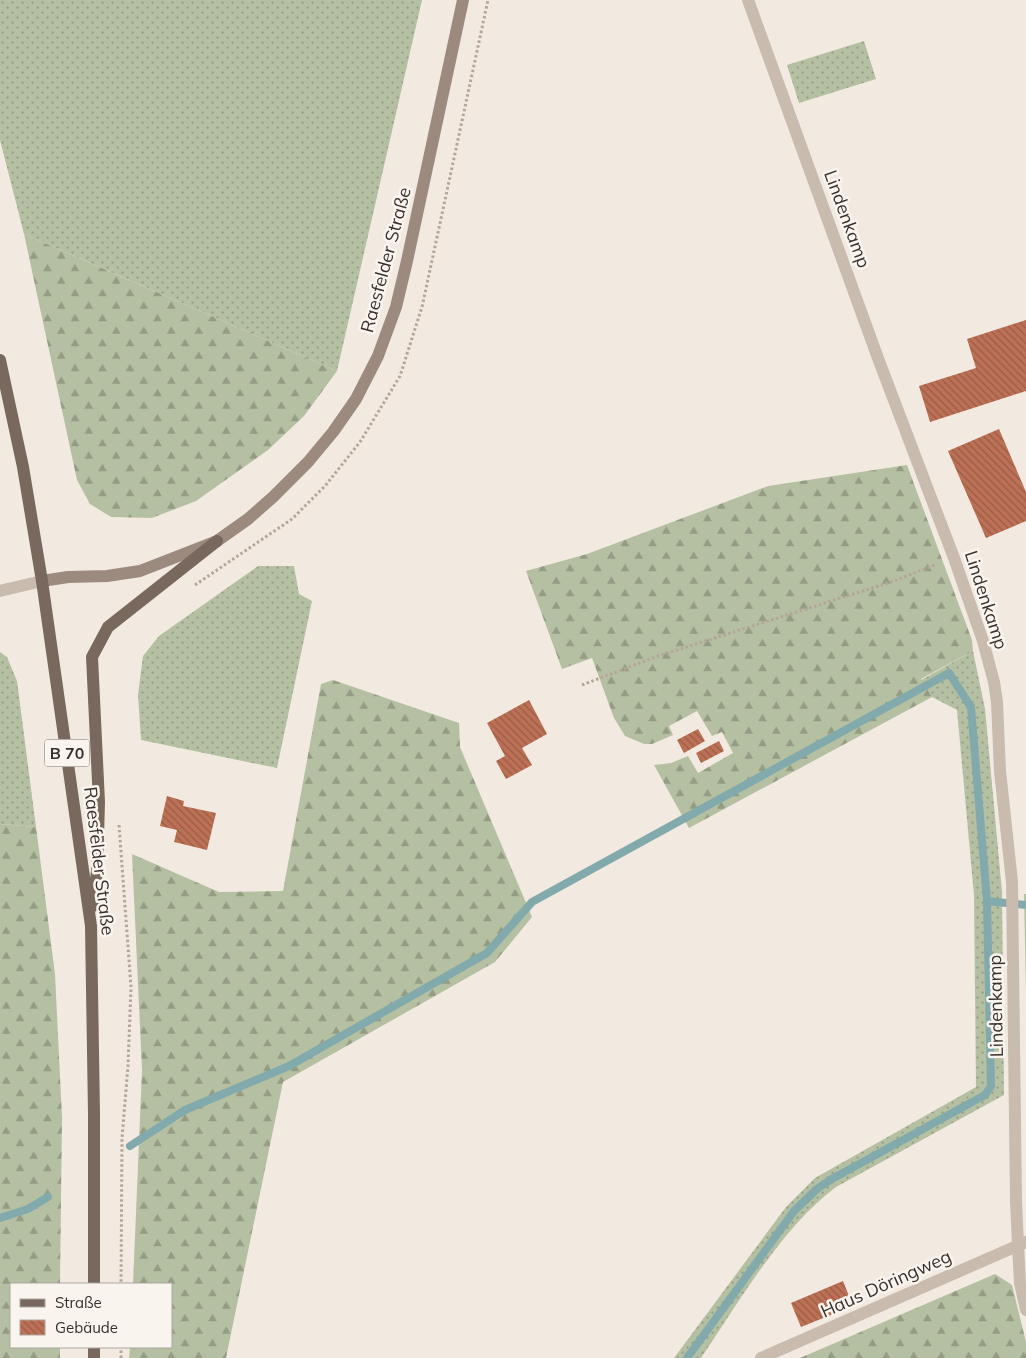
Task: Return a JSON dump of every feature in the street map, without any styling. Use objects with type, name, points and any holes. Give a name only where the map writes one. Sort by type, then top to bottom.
[{"type":"main road","name":"Raesfelder Straße","points":[[94,1283],[91,926],[42,581],[68,577],[107,576],[140,571],[217,540],[248,519],[272,498],[308,462],[333,432],[356,398],[378,356],[396,307],[463,0]]},
{"type":"main road","name":"B 70","points":[[0,360],[22,467],[42,581]]},
{"type":"main road","points":[[91,926],[97,871],[99,802],[92,657],[108,627],[217,540]]},
{"type":"street","name":"Lindenkamp","points":[[748,0],[954,558],[983,641],[997,702],[1000,771],[1012,882],[1016,1201],[1022,1244],[1020,1283],[1026,1310]]},
{"type":"street","points":[[0,592],[42,581]]},
{"type":"street","name":"Haus Döringweg","points":[[761,1358],[1022,1244]]},
{"type":"path","points":[[193,586],[292,519],[325,486],[360,442],[400,376],[422,307],[488,0]]},
{"type":"path","points":[[582,685],[658,656],[891,582],[954,558]]},
{"type":"path","points":[[118,817],[131,986],[128,1066],[122,1138],[121,1283]]},
{"type":"green space","points":[[0,0],[422,0],[337,371],[24,234],[0,140]]},
{"type":"green space","points":[[864,41],[876,79],[799,103],[787,65]]},
{"type":"green space","points":[[24,234],[337,371],[304,416],[268,450],[196,501],[152,518],[111,517],[90,504],[77,480]]},
{"type":"green space","points":[[907,465],[972,640],[973,651],[921,679],[932,697],[689,828],[654,765],[671,763],[688,756],[698,773],[733,753],[722,732],[712,736],[697,711],[669,726],[673,735],[652,744],[644,744],[625,736],[614,718],[592,658],[562,669],[526,571],[587,554],[768,486]]},
{"type":"green space","points":[[258,566],[294,566],[299,594],[312,601],[277,768],[141,740],[138,695],[143,656],[159,636]]},
{"type":"green space","points":[[973,651],[985,709],[1002,892],[1004,1095],[836,1187],[797,1223],[780,1244],[746,1290],[701,1358],[674,1358],[786,1207],[815,1178],[976,1087],[974,895],[957,710],[932,697],[921,680]]},
{"type":"green space","points":[[0,652],[7,657],[17,681],[36,827],[0,824]]},
{"type":"green space","points":[[333,680],[459,723],[460,747],[532,917],[495,962],[283,1082],[226,1358],[129,1358],[130,1348],[172,1348],[172,1283],[133,1283],[142,1070],[132,854],[219,892],[283,891],[321,684]]},
{"type":"green space","points":[[0,824],[36,827],[55,974],[62,1117],[60,1283],[10,1283],[10,1348],[60,1348],[60,1358],[0,1358]]},
{"type":"green space","points":[[1024,894],[1026,894],[1026,994]]},
{"type":"green space","points":[[995,1274],[1012,1285],[1026,1342],[1026,1358],[800,1358]]},
{"type":"building","points":[[1026,320],[1026,391],[930,422],[919,386],[976,368],[967,339]]},
{"type":"building","points":[[999,429],[1026,492],[1026,521],[986,538],[948,451]]},
{"type":"building","points":[[529,700],[547,734],[522,748],[532,765],[506,779],[496,761],[505,756],[487,723]]},
{"type":"building","points":[[698,729],[705,741],[684,753],[677,740]]},
{"type":"building","points":[[719,741],[724,751],[701,763],[696,753]]},
{"type":"building","points":[[167,796],[184,801],[183,806],[216,813],[207,850],[174,842],[177,830],[160,826]]},
{"type":"building","points":[[843,1281],[853,1306],[801,1327],[791,1303]]},
{"type":"waterway","points":[[130,1146],[185,1110],[289,1066],[487,953],[532,902],[949,673],[971,707],[987,901]]},
{"type":"waterway","points":[[687,1358],[794,1211],[817,1189],[830,1180],[985,1095],[991,1086],[987,901],[1026,905]]},
{"type":"waterway","points":[[0,1218],[28,1209],[48,1197]]}]
